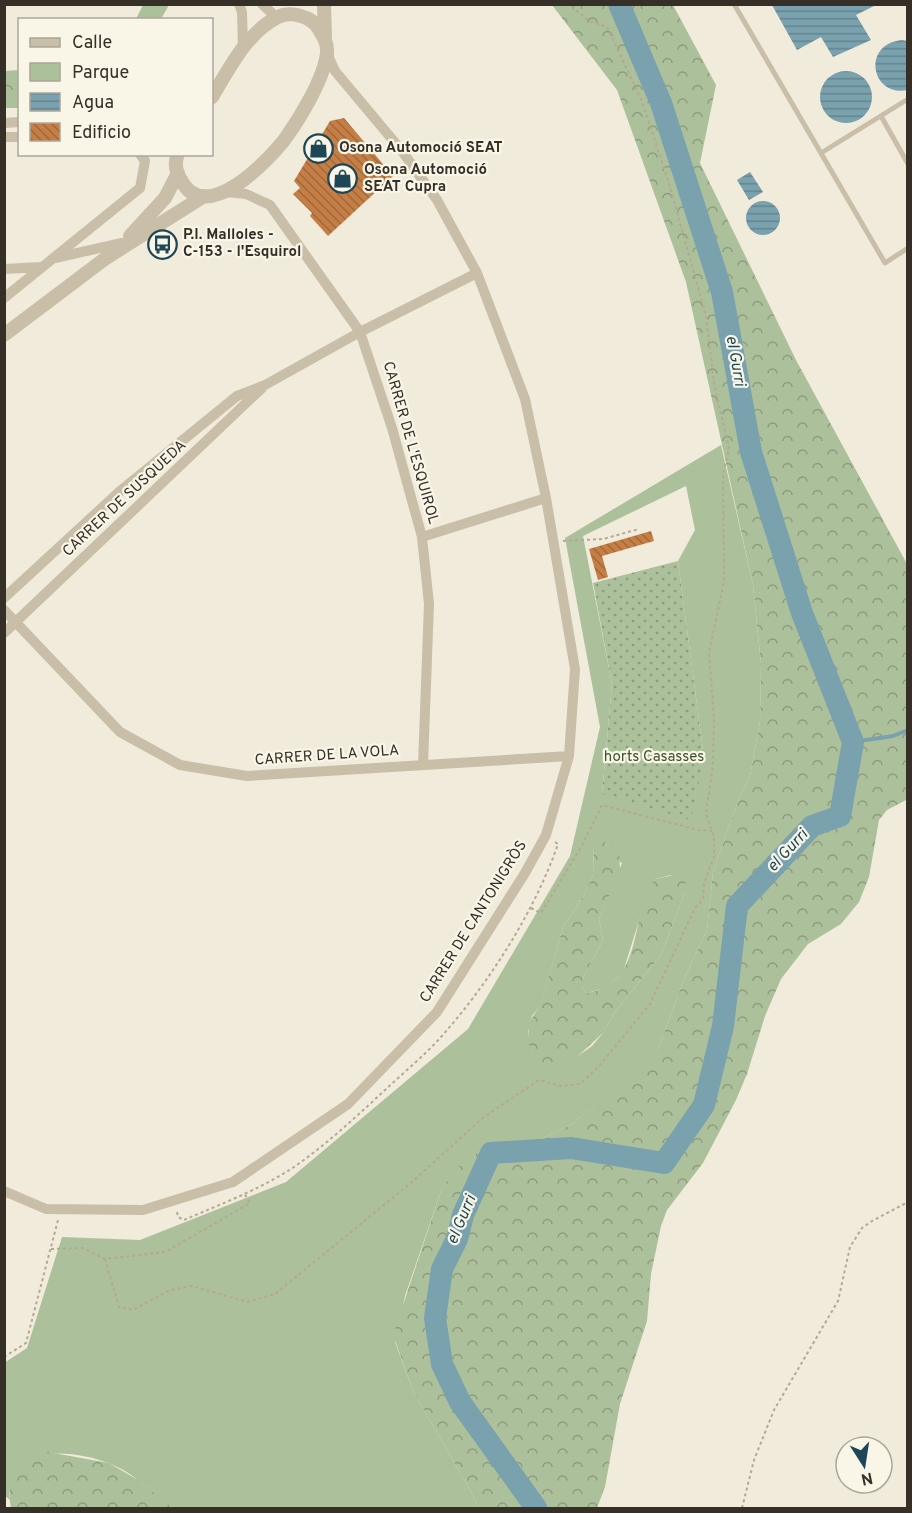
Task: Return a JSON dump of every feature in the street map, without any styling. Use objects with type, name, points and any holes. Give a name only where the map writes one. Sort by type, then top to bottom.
[{"type":"street","points":[[238,4],[242,12],[243,49]]},
{"type":"street","points":[[262,4],[282,16],[302,16],[316,24],[325,39]]},
{"type":"street","points":[[213,95],[243,49],[260,28],[303,4]]},
{"type":"street","points":[[4,335],[106,258],[204,196],[226,192],[256,170],[285,139],[303,111],[327,53],[324,4]]},
{"type":"street","name":"CARRER DE CANTONIGRÒS","points":[[4,1191],[46,1209],[143,1210],[233,1182],[348,1104],[437,1012],[546,835],[569,756],[575,669],[546,498],[525,399],[477,273],[437,200],[402,151],[335,72],[327,53]]},
{"type":"street","points":[[4,298],[140,188],[145,161],[141,156]]},
{"type":"street","points":[[175,156],[178,174],[188,190],[204,196]]},
{"type":"street","points":[[106,258],[165,198],[178,174]]},
{"type":"street","name":"CARRER DE L'ESQUIROL","points":[[226,192],[246,194],[270,205],[360,332],[392,428],[422,537],[429,604],[423,765]]},
{"type":"street","points":[[54,258],[122,243]]},
{"type":"street","points":[[4,269],[42,267]]},
{"type":"street","name":"CARRER DE SUSQUEDA","points":[[4,598],[119,492],[237,396],[265,385],[360,332],[477,273]]},
{"type":"street","name":"CARRER DE SUSQUEDA","points":[[4,633],[265,385]]},
{"type":"street","points":[[422,537],[546,498]]},
{"type":"street","name":"CARRER DE LA VOLA","points":[[4,610],[120,732],[180,765],[247,776],[569,756]]},
{"type":"lane","points":[[734,4],[885,263],[908,248]]},
{"type":"lane","points":[[821,153],[908,99]]},
{"type":"lane","points":[[881,116],[908,164]]},
{"type":"path","points":[[575,541],[603,539],[639,529]]},
{"type":"path","points":[[531,908],[541,912],[580,849],[602,805],[698,830],[712,831]]},
{"type":"path","points":[[51,1250],[83,1248],[105,1259],[165,1252],[250,1203],[244,1193]]},
{"type":"path","points":[[742,1509],[754,1460],[774,1410],[838,1301],[850,1247],[862,1228],[908,1202]]},
{"type":"path","points":[[4,1357],[26,1342],[62,1209]]},
{"type":"path","points":[[105,1259],[113,1290]]},
{"type":"green space","points":[[143,4],[169,5],[162,18],[136,18]]},
{"type":"green space","points":[[552,5],[673,5],[716,85],[700,163],[796,360],[907,564],[908,799],[887,810],[879,820],[869,877],[859,902],[841,924],[808,944],[781,979],[765,1016],[747,1074],[736,1100],[703,1163],[667,1210],[661,1226],[651,1274],[647,1321],[620,1404],[605,1487],[597,1508],[479,1508],[413,1391],[393,1335],[441,1191],[453,1171],[477,1153],[541,1139],[572,1124],[651,1059],[659,1047],[683,981],[707,930],[713,872],[738,801],[750,776],[760,721],[761,664],[753,585],[686,282],[617,90]]},
{"type":"green space","points":[[18,70],[18,108],[5,108],[5,71]]},
{"type":"green space","points":[[721,445],[753,585],[761,664],[760,721],[750,776],[738,801],[713,872],[707,930],[683,981],[659,1047],[651,1060],[572,1124],[541,1139],[477,1154],[454,1171],[441,1191],[405,1296],[395,1342],[413,1391],[479,1508],[173,1508],[117,1467],[97,1459],[69,1454],[41,1455],[29,1459],[19,1467],[13,1478],[10,1486],[10,1500],[4,1495],[4,1363],[27,1348],[62,1237],[140,1240],[286,1182],[468,1029],[570,856],[600,727],[565,538]],"holes":[[[686,486],[695,530],[678,561],[704,758],[602,794],[612,684],[583,536]],[[594,845],[622,863],[599,919],[603,940],[582,980],[582,987],[587,993],[607,987],[623,972],[648,892],[655,879],[671,875],[685,892],[661,955],[614,1013],[603,1033],[592,1046],[578,1056],[532,1056],[528,1032],[532,1016],[541,1004],[563,927],[583,897],[593,875]]]},
{"type":"green space","name":"horts Casasses","points":[[678,561],[704,758],[691,820],[602,794],[612,684],[593,583]]},
{"type":"green space","points":[[600,840],[619,849],[620,870],[599,919],[603,940],[582,980],[582,987],[587,993],[606,987],[619,976],[633,946],[641,911],[655,879],[679,874],[686,877],[685,892],[661,955],[614,1013],[603,1033],[578,1056],[561,1064],[545,1066],[532,1056],[528,1041],[529,1023],[541,1003],[563,927],[583,897],[593,875],[594,845]]},
{"type":"green space","points":[[48,1452],[109,1463],[138,1480],[173,1508],[11,1508],[10,1487],[15,1471],[28,1459]]},
{"type":"water","points":[[772,5],[876,5],[856,15],[871,40],[833,57],[821,37],[797,50]]},
{"type":"water","points":[[902,40],[907,41],[908,90],[895,90],[886,86],[879,79],[876,60],[880,51],[889,44]]},
{"type":"water","points":[[846,71],[860,75],[868,83],[872,97],[868,111],[860,119],[846,123],[832,119],[824,111],[820,97],[824,83],[832,75]]},
{"type":"water","points":[[750,172],[763,192],[749,200],[737,180]]},
{"type":"water","points":[[763,201],[775,206],[780,218],[775,230],[763,235],[751,230],[746,218],[751,206]]},
{"type":"building","name":"Osona Automoció SEAT Cupra","points":[[344,118],[393,176],[328,236],[310,216],[312,213],[293,194],[300,188],[294,181],[330,121]]},
{"type":"building","points":[[651,531],[654,541],[602,556],[608,577],[598,580],[589,549]]},
{"type":"waterway","name":"el Gurri","points":[[536,1508],[460,1402],[442,1364],[435,1318],[442,1269],[457,1239],[463,1215],[491,1153],[571,1148],[664,1163],[704,1105],[723,1026],[737,906],[812,826],[840,816],[853,742],[802,613],[751,452],[722,292],[661,103],[619,4]]},
{"type":"waterway","points":[[853,742],[893,736],[908,730]]},
{"type":"place","name":"Osona Automoció SEAT","points":[[318,148]]},
{"type":"place","name":"Osona Automoció SEAT Cupra","points":[[343,179]]},
{"type":"place","name":"P.I. Malloles - C-153 - l'Esquirol","points":[[162,244]]}]
